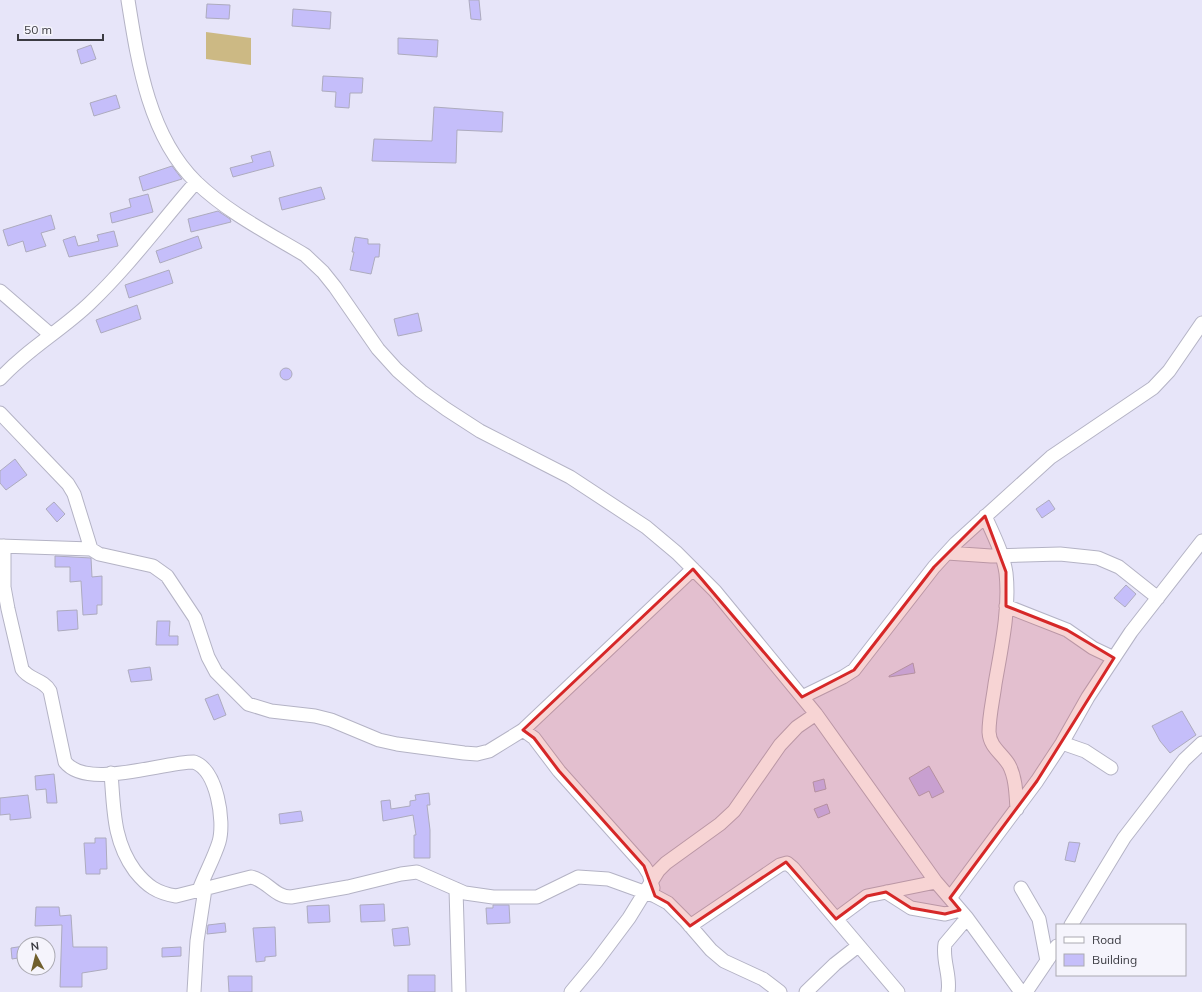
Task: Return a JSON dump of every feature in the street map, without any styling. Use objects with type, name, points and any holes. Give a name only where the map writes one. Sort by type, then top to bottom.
[{"type":"street","points":[[128,0],[140,66],[157,125],[178,159],[196,182],[217,199],[305,255],[314,263],[340,293],[378,349],[397,370],[421,391],[446,410],[480,431],[570,477],[646,527],[693,569],[715,591],[816,714],[936,882],[964,914],[1021,992]]},
{"type":"street","points":[[0,379],[51,335],[72,320],[99,294],[196,182]]},
{"type":"street","points":[[0,291],[51,335]]},
{"type":"street","points":[[802,697],[854,670],[889,623],[947,553],[985,516],[1051,457],[1153,388],[1169,371],[1202,323]]},
{"type":"street","points":[[0,413],[68,484],[74,494],[91,549]]},
{"type":"street","points":[[985,516],[1002,556],[1006,572],[1006,606],[1001,653],[990,714],[989,733],[992,745],[1009,765],[1013,774],[1017,809]]},
{"type":"street","points":[[194,992],[202,889],[219,842],[221,828],[217,798],[211,779],[206,770],[199,764],[187,762],[95,774],[77,771],[69,767],[65,762],[50,691],[43,682],[26,675],[22,668],[6,594],[2,546],[91,549],[99,554],[153,566],[167,576],[195,618],[208,657],[216,672],[248,704],[271,711],[316,716],[331,720],[379,740],[391,743],[477,754],[489,751],[524,730],[693,569]]},
{"type":"street","points":[[950,898],[1017,809],[1062,743],[1088,697],[1131,632],[1200,549]]},
{"type":"street","points":[[947,553],[1002,556],[1060,554],[1098,558],[1120,567],[1158,598]]},
{"type":"street","points":[[1006,606],[1067,630],[1093,648],[1114,658]]},
{"type":"street","points":[[571,992],[651,890],[666,862],[720,824],[734,811],[780,745],[797,727],[816,714]]},
{"type":"street","points":[[524,730],[534,738],[558,771],[644,866],[651,890]]},
{"type":"street","points":[[1062,743],[1085,751],[1111,768]]},
{"type":"street","points":[[1072,924],[1124,838],[1184,760],[1202,743]]},
{"type":"street","points":[[111,773],[115,825],[120,846],[127,860],[143,881],[154,890],[167,895],[176,896],[251,877],[258,879],[277,894],[283,897],[291,897],[348,887],[401,874],[417,872],[456,889],[493,897],[537,897],[544,895],[572,879],[588,877],[608,879],[651,890],[668,903],[711,950],[724,961],[763,979],[780,992]]},
{"type":"street","points":[[690,926],[784,863],[790,865],[898,992]]},
{"type":"street","points":[[836,919],[867,896],[936,882]]},
{"type":"street","points":[[1021,888],[1039,919],[1047,961]]},
{"type":"street","points":[[456,889],[458,992]]},
{"type":"street","points":[[886,892],[911,908],[945,914],[964,914]]},
{"type":"street","points":[[948,992],[948,973],[944,950],[945,944],[964,914]]},
{"type":"street","points":[[806,992],[835,964],[858,946]]},
{"type":"street","points":[[1026,992],[1056,948]]},
{"type":"highlighted area","points":[[985,516],[1006,572],[1006,606],[1067,630],[1114,658],[1037,781],[950,898],[960,910],[945,914],[911,908],[886,892],[867,896],[836,919],[786,862],[690,926],[668,903],[655,896],[644,866],[559,771],[534,738],[523,730],[693,569],[802,697],[854,670],[934,567]]},
{"type":"shaded area","points":[[206,32],[251,38],[251,65],[206,59]]},
{"type":"building","points":[[469,0],[479,0],[481,20],[471,19]]},
{"type":"building","points":[[207,4],[230,5],[229,19],[206,18]]},
{"type":"building","points":[[293,9],[331,12],[330,29],[292,26]]},
{"type":"building","points":[[398,38],[438,40],[437,57],[398,54]]},
{"type":"building","points":[[91,45],[96,59],[81,64],[77,50]]},
{"type":"building","points":[[323,76],[363,78],[362,93],[350,93],[349,108],[335,107],[336,92],[322,91]]},
{"type":"building","points":[[116,95],[120,108],[94,116],[90,103]]},
{"type":"building","points":[[434,107],[503,112],[502,132],[457,130],[456,163],[372,161],[374,139],[432,141]]},
{"type":"building","points":[[270,151],[274,166],[233,177],[230,168],[253,162],[251,156]]},
{"type":"building","points":[[172,166],[182,179],[143,191],[139,177]]},
{"type":"building","points":[[321,187],[325,199],[282,210],[279,198]]},
{"type":"building","points":[[148,194],[153,212],[112,223],[110,213],[131,207],[129,199]]},
{"type":"building","points":[[218,211],[230,219],[231,222],[191,232],[188,219]]},
{"type":"building","points":[[51,215],[55,229],[41,233],[46,246],[26,252],[23,241],[8,246],[3,230]]},
{"type":"building","points":[[114,231],[118,246],[69,257],[63,240],[75,236],[78,246],[99,241],[97,235]]},
{"type":"building","points":[[198,236],[202,248],[160,263],[156,251]]},
{"type":"building","points":[[355,237],[368,239],[368,244],[380,244],[379,257],[375,257],[371,274],[350,270],[354,252],[352,252]]},
{"type":"building","points":[[169,270],[173,283],[129,298],[125,285]]},
{"type":"building","points":[[137,305],[141,319],[101,333],[96,320]]},
{"type":"building","points":[[418,313],[422,331],[398,336],[394,319]]},
{"type":"building","points":[[284,368],[288,368],[292,374],[288,380],[284,380],[280,376],[280,372]]},
{"type":"building","points":[[15,459],[27,475],[6,490],[0,483],[0,471]]},
{"type":"building","points":[[1049,500],[1055,509],[1042,518],[1036,509]]},
{"type":"building","points":[[54,502],[65,514],[57,522],[46,509]]},
{"type":"building","points":[[55,556],[91,558],[92,577],[102,576],[102,605],[97,605],[97,614],[83,615],[81,581],[70,582],[70,567],[55,567]]},
{"type":"building","points":[[1126,585],[1136,594],[1125,607],[1114,598]]},
{"type":"building","points":[[77,610],[78,629],[58,631],[57,611]]},
{"type":"building","points":[[157,621],[170,621],[169,636],[178,636],[178,645],[156,645]]},
{"type":"building","points":[[913,663],[915,673],[889,677],[889,676]]},
{"type":"building","points":[[150,667],[152,680],[131,682],[128,670]]},
{"type":"building","points":[[218,694],[226,715],[214,720],[205,699]]},
{"type":"building","points":[[1182,711],[1196,735],[1170,753],[1160,741],[1152,726]]},
{"type":"building","points":[[929,766],[944,792],[932,798],[929,791],[919,796],[909,778]]},
{"type":"building","points":[[54,774],[57,803],[47,803],[46,789],[36,790],[35,776]]},
{"type":"building","points":[[824,779],[826,789],[815,792],[813,782]]},
{"type":"building","points":[[429,793],[430,805],[427,805],[430,830],[430,858],[414,858],[414,835],[416,835],[413,815],[383,821],[381,801],[390,800],[391,809],[410,806],[410,801],[416,800],[415,795]]},
{"type":"building","points":[[28,795],[31,818],[10,820],[10,814],[0,815],[0,798]]},
{"type":"building","points":[[827,804],[830,813],[818,818],[814,809]]},
{"type":"building","points":[[301,811],[303,821],[280,824],[279,814]]},
{"type":"building","points":[[95,838],[106,838],[107,869],[100,869],[100,874],[86,874],[84,843],[95,843]]},
{"type":"building","points":[[1069,842],[1080,843],[1075,862],[1065,860]]},
{"type":"building","points":[[384,904],[385,921],[361,922],[360,905]]},
{"type":"building","points":[[329,905],[330,922],[308,923],[307,906]]},
{"type":"building","points":[[493,905],[509,905],[510,923],[487,924],[486,908],[493,908]]},
{"type":"building","points":[[36,907],[59,907],[60,916],[71,915],[73,947],[107,947],[107,969],[82,973],[82,987],[60,987],[62,925],[35,926]]},
{"type":"building","points":[[225,923],[226,932],[207,934],[208,925]]},
{"type":"building","points":[[275,927],[276,956],[265,957],[265,961],[256,962],[253,928]]},
{"type":"building","points":[[408,927],[410,945],[394,946],[392,929]]},
{"type":"building","points":[[16,947],[16,958],[12,959],[11,948]]},
{"type":"building","points":[[181,947],[181,956],[162,957],[162,948]]},
{"type":"building","points":[[408,975],[435,975],[435,992],[408,992]]},
{"type":"building","points":[[228,976],[252,976],[252,992],[229,992]]}]
